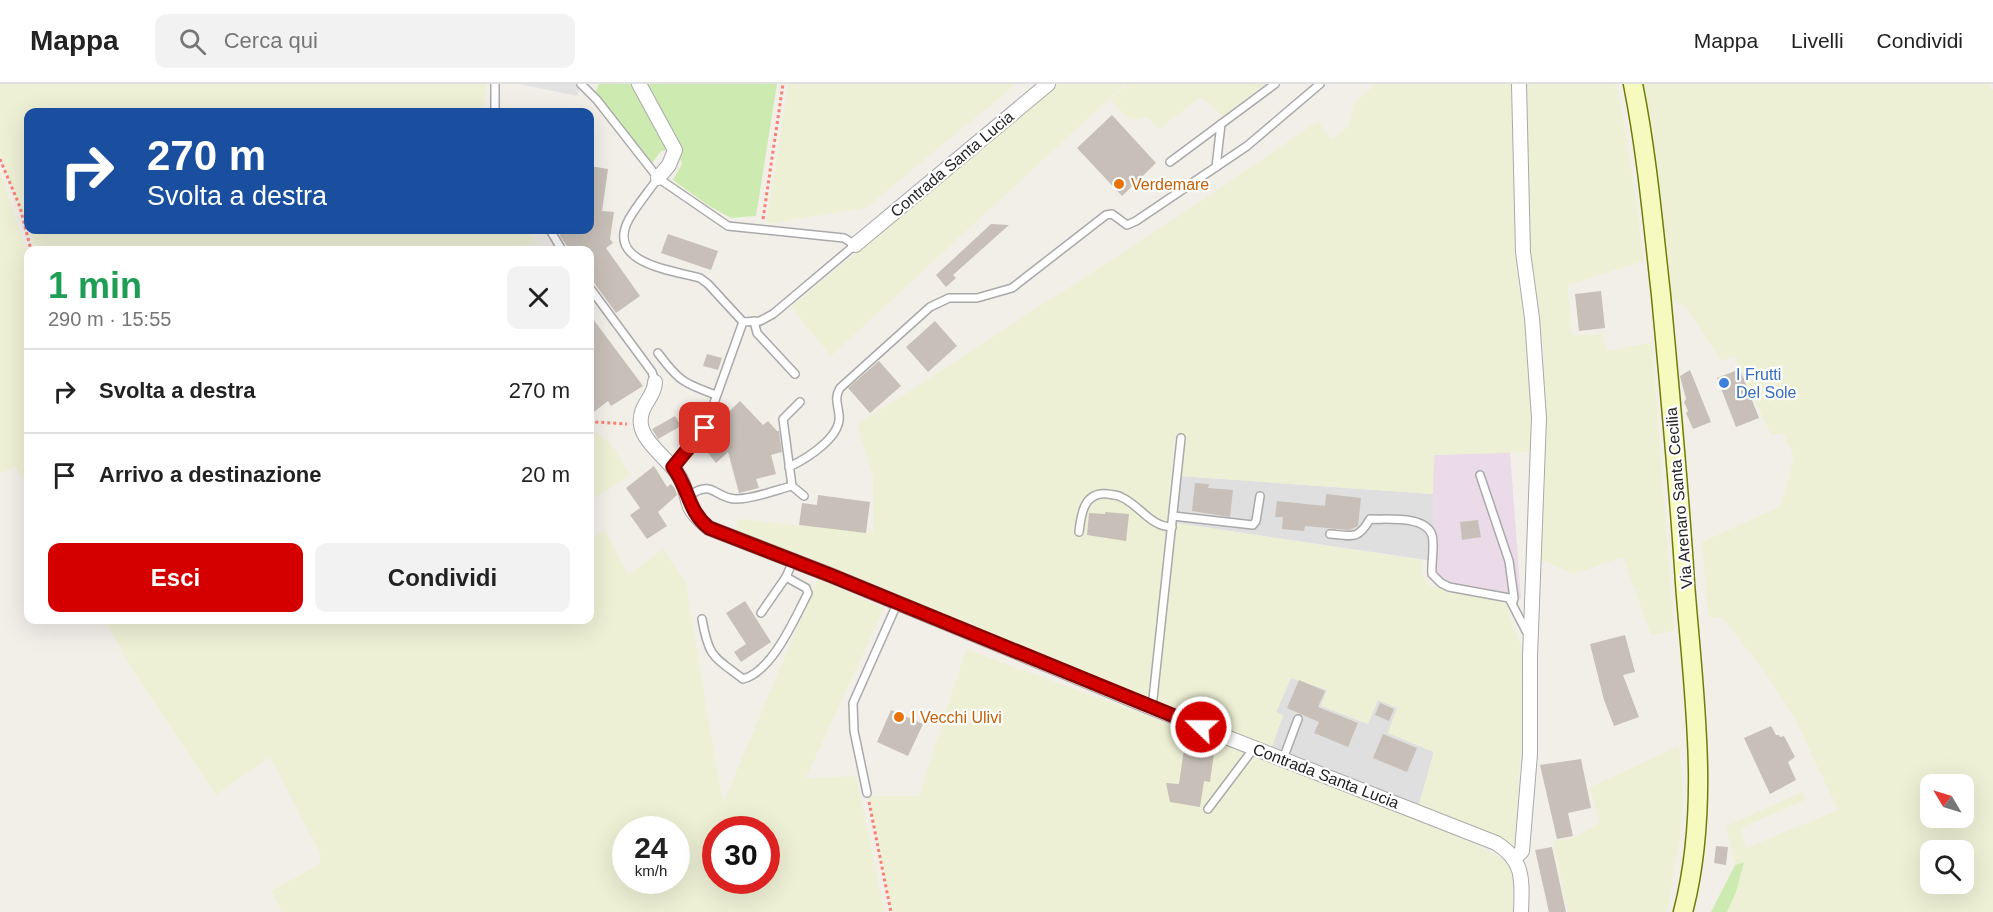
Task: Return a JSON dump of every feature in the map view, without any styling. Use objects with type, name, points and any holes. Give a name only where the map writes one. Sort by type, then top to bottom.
[{"type":"street","points":[[639,84],[675,150],[669,165],[658,178]]},
{"type":"street","name":"Contrada Santa Lucia","points":[[855,245],[1048,84]]},
{"type":"street","points":[[1519,84],[1523,252],[1532,318],[1539,418],[1531,633],[1530,754],[1522,851],[1514,859],[1522,884],[1521,912]]},
{"type":"street","name":"Via Arenaro Santa Cecilia","points":[[1633,84],[1642,128],[1666,344],[1680,502],[1696,753],[1697,824],[1693,861],[1683,912]]},
{"type":"street","points":[[640,424],[641,411],[655,387],[655,382]]},
{"type":"street","name":"Contrada Santa Lucia","points":[[640,424],[645,438],[673,467],[687,488],[690,507],[699,520],[709,528],[1152,708],[1474,834],[1505,849],[1514,859]]},
{"type":"lane","points":[[495,84],[495,108]]},
{"type":"lane","points":[[581,84],[597,100],[658,178],[728,226],[844,238],[855,245],[773,314],[754,321],[743,322]]},
{"type":"lane","points":[[1170,162],[1275,84]]},
{"type":"lane","points":[[789,467],[818,450],[837,425],[839,416],[836,405],[840,388],[930,307],[948,298],[977,298],[1012,288],[1106,215],[1112,214],[1127,225],[1136,221],[1247,146],[1320,84]]},
{"type":"lane","points":[[1216,167],[1221,124]]},
{"type":"lane","points":[[658,178],[629,220],[623,235],[628,253],[638,260],[700,278],[743,322]]},
{"type":"lane","points":[[594,293],[652,372],[655,382]]},
{"type":"lane","points":[[754,321],[757,333],[795,374]]},
{"type":"lane","points":[[673,467],[705,428],[743,322]]},
{"type":"lane","points":[[658,353],[677,378],[686,384],[716,395]]},
{"type":"lane","points":[[800,402],[783,419],[792,486],[804,496]]},
{"type":"lane","points":[[1152,708],[1181,438]]},
{"type":"lane","points":[[1480,475],[1509,561],[1513,602]]},
{"type":"lane","points":[[689,496],[697,490],[706,488],[737,499],[792,486]]},
{"type":"lane","points":[[1079,532],[1081,513],[1086,502],[1093,495],[1102,494],[1121,496],[1161,527],[1172,527]]},
{"type":"lane","points":[[1173,516],[1253,525],[1256,521],[1260,496]]},
{"type":"lane","points":[[1330,534],[1356,536],[1362,532],[1370,519],[1415,522],[1426,526],[1432,536],[1432,574],[1449,587],[1509,598],[1526,631],[1531,633]]},
{"type":"lane","points":[[761,613],[786,577],[794,561]]},
{"type":"lane","points":[[702,619],[706,645],[710,652],[743,679],[751,677],[780,647],[808,593],[806,588],[786,577]]},
{"type":"lane","points":[[867,793],[854,731],[853,703],[897,604]]},
{"type":"lane","points":[[1282,759],[1298,719]]},
{"type":"lane","points":[[1208,809],[1251,752],[1252,747]]},
{"type":"path","points":[[762,229],[783,84]]},
{"type":"path","points":[[0,159],[24,223]]},
{"type":"path","points":[[594,421],[640,424]]},
{"type":"path","points":[[867,793],[891,912]]},
{"type":"shaded area","points":[[520,84],[582,84],[577,96]]},
{"type":"shaded area","points":[[1510,452],[1521,599],[1442,583],[1433,573],[1433,455]]},
{"type":"shaded area","points":[[1180,476],[1433,494],[1433,561],[1176,523]]},
{"type":"shaded area","points":[[1291,678],[1327,690],[1322,706],[1368,724],[1378,699],[1398,708],[1388,733],[1434,752],[1418,808],[1270,752],[1283,716],[1276,712]]},
{"type":"green space","points":[[0,84],[486,84],[483,108],[24,108],[24,218],[0,153]]},
{"type":"green space","points":[[599,84],[777,84],[756,216],[731,218],[709,206],[673,180],[682,164],[679,156],[670,150],[661,151],[652,163],[595,93]]},
{"type":"green space","points":[[788,84],[1016,84],[866,208],[766,224]]},
{"type":"green space","points":[[1058,84],[1125,84],[831,356],[791,307]]},
{"type":"green space","points":[[1127,84],[1265,84],[1223,116],[1201,97],[1159,129],[1147,117],[1130,120],[1110,100]]},
{"type":"green space","points":[[1376,84],[1512,84],[1515,213],[1528,331],[1533,452],[1434,455],[1433,494],[1180,476],[1182,438],[1174,440],[1163,570],[1148,700],[734,537],[739,519],[873,533],[873,475],[857,425],[1185,212],[1318,121],[1331,140],[1349,126],[1354,103]]},
{"type":"green space","points":[[1523,84],[1617,84],[1644,261],[1568,285],[1572,335],[1603,334],[1607,351],[1652,342],[1674,631],[1651,635],[1623,557],[1574,574],[1539,559],[1538,360],[1544,363],[1544,351],[1530,278]]},
{"type":"green space","points":[[1642,84],[1988,84],[1993,90],[1993,912],[1727,912],[1736,892],[1743,863],[1735,865],[1726,826],[1802,792],[1805,800],[1741,828],[1746,848],[1838,810],[1794,717],[1763,669],[1722,617],[1708,617],[1702,542],[1781,506],[1794,457],[1783,433],[1771,435],[1734,356],[1721,361],[1686,307],[1668,299],[1663,223]]},
{"type":"green space","points":[[0,171],[25,246],[24,481],[15,466],[0,474]]},
{"type":"green space","points":[[30,234],[530,234],[536,244],[513,246],[34,246]]},
{"type":"green space","points":[[594,430],[612,445],[630,475],[594,498]]},
{"type":"green space","points":[[1176,523],[1422,560],[1423,574],[1427,584],[1439,589],[1505,602],[1521,647],[1521,752],[1514,851],[1418,808],[1434,752],[1388,733],[1397,708],[1378,700],[1368,724],[1321,706],[1327,690],[1291,678],[1276,712],[1283,715],[1270,752],[1154,707]]},
{"type":"green space","points":[[605,529],[628,575],[663,549],[686,584],[723,803],[818,579],[884,608],[806,778],[856,776],[885,912],[282,912],[271,891],[318,865],[321,855],[270,757],[216,795],[137,677],[107,624],[594,624],[594,536]]},
{"type":"green space","points":[[966,649],[1292,769],[1476,844],[1495,854],[1509,866],[1513,877],[1513,912],[893,912],[869,796],[919,796]]},
{"type":"green space","points":[[1679,746],[1683,790],[1680,839],[1667,912],[1568,912],[1553,841],[1573,838],[1599,823],[1590,787]]},
{"type":"green space","points":[[1744,862],[1736,892],[1727,912],[1711,912],[1735,865]]},
{"type":"building","points":[[1112,115],[1156,163],[1122,196],[1077,148]]},
{"type":"building","points":[[594,167],[608,169],[602,211],[614,212],[610,239],[613,243],[606,248],[640,296],[616,313],[594,283],[594,246],[567,246],[560,234],[594,234]]},
{"type":"building","points":[[991,224],[1009,225],[953,275],[956,278],[946,287],[936,275]]},
{"type":"building","points":[[668,234],[718,251],[711,270],[661,253]]},
{"type":"building","points":[[1601,291],[1605,328],[1579,331],[1575,294]]},
{"type":"building","points":[[594,320],[643,386],[611,406],[608,401],[594,412]]},
{"type":"building","points":[[935,321],[957,346],[928,372],[906,347]]},
{"type":"building","points":[[707,354],[722,358],[718,370],[703,366]]},
{"type":"building","points":[[879,361],[901,386],[870,413],[848,388]]},
{"type":"building","points":[[1740,369],[1759,418],[1736,427],[1717,378]]},
{"type":"building","points":[[1690,370],[1711,422],[1693,429],[1686,413],[1688,411],[1684,402],[1686,399],[1680,376]]},
{"type":"building","points":[[740,401],[763,425],[768,421],[779,431],[782,452],[771,455],[776,474],[756,479],[759,488],[739,493],[728,452],[716,463],[700,443]]},
{"type":"building","points":[[675,416],[681,426],[658,439],[652,429]]},
{"type":"building","points":[[654,466],[667,487],[671,484],[677,495],[658,512],[667,526],[647,539],[630,515],[640,508],[626,488]]},
{"type":"building","points":[[1195,483],[1209,484],[1208,488],[1233,490],[1230,517],[1192,511]]},
{"type":"building","points":[[1326,494],[1361,498],[1358,526],[1349,530],[1305,526],[1304,531],[1282,529],[1283,517],[1275,517],[1277,501],[1325,506]]},
{"type":"building","points":[[818,495],[870,502],[866,533],[799,525],[802,503],[817,505]]},
{"type":"building","points":[[1105,512],[1129,514],[1126,541],[1087,535],[1089,513],[1105,514]]},
{"type":"building","points":[[1478,520],[1481,537],[1462,540],[1460,522]]},
{"type":"building","points":[[745,601],[771,642],[741,662],[734,652],[746,644],[726,613]]},
{"type":"building","points":[[1625,635],[1635,672],[1623,675],[1639,717],[1614,726],[1604,700],[1590,644]]},
{"type":"building","points":[[1299,680],[1325,691],[1318,707],[1358,723],[1348,747],[1314,733],[1319,722],[1287,708]]},
{"type":"building","points":[[1380,703],[1394,709],[1389,721],[1375,715]]},
{"type":"building","points":[[891,710],[923,724],[908,756],[877,742]]},
{"type":"building","points":[[1771,726],[1776,735],[1784,736],[1795,757],[1788,762],[1796,780],[1770,794],[1744,738]]},
{"type":"building","points":[[1383,734],[1417,748],[1407,772],[1373,758]]},
{"type":"building","points":[[1184,749],[1214,753],[1210,782],[1204,781],[1200,807],[1170,802],[1166,783],[1179,784]]},
{"type":"building","points":[[1581,759],[1591,808],[1568,813],[1573,836],[1557,839],[1540,765]]},
{"type":"building","points":[[1716,846],[1728,847],[1726,865],[1714,863]]},
{"type":"building","points":[[1552,847],[1566,912],[1549,912],[1535,850]]},
{"type":"place","name":"Verdemare","points":[[1119,184]]},
{"type":"place","name":"I Frutti Del Sole","points":[[1724,383]]},
{"type":"place","name":"I Vecchi Ulivi","points":[[899,717]]},
{"type":"route","points":[[705,428],[673,467],[687,488],[690,507],[699,520],[709,528],[1201,727]]}]
